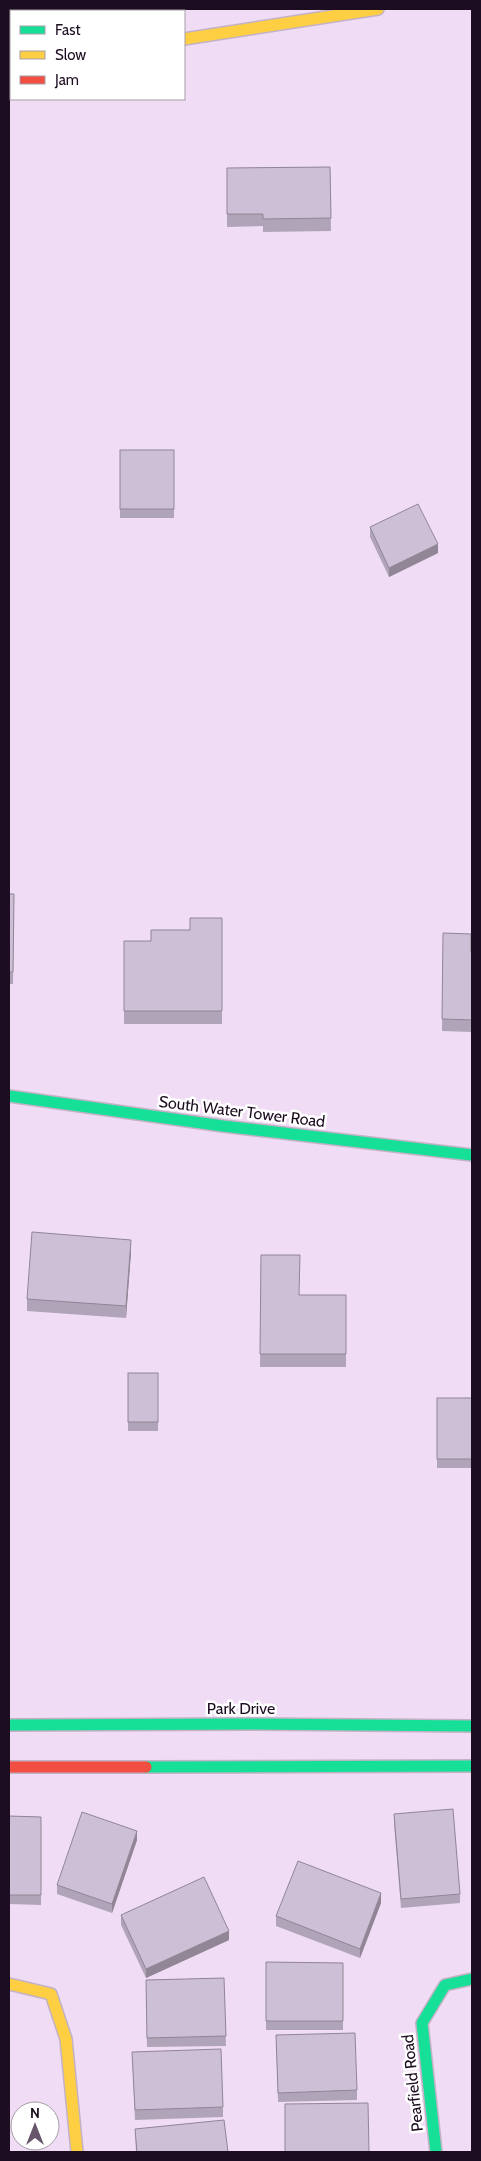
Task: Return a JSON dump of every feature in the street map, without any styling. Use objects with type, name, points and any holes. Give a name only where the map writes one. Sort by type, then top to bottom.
[{"type":"street","points":[[185,39],[378,9]]},
{"type":"street","name":"South Water Tower Road","points":[[9,1096],[223,1126],[472,1155]]},
{"type":"street","name":"Park Drive","points":[[9,1725],[472,1726]]},
{"type":"street","points":[[9,1768],[472,1766]]},
{"type":"street","name":"Pearfield Road","points":[[436,2152],[422,2024],[445,1985],[472,1979]]},
{"type":"street","points":[[9,1984],[51,1994],[66,2040],[77,2152]]},
{"type":"building","points":[[330,167],[331,218],[263,219],[263,214],[227,214],[227,168]]},
{"type":"building","points":[[120,450],[174,450],[174,509],[120,509]]},
{"type":"building","points":[[418,504],[438,544],[389,568],[370,527]]},
{"type":"building","points":[[9,894],[14,894],[13,972],[9,972]]},
{"type":"building","points":[[190,918],[222,918],[222,1011],[124,1011],[124,941],[151,941],[151,930],[190,930]]},
{"type":"building","points":[[443,933],[471,934],[472,1020],[442,1019]]},
{"type":"building","points":[[32,1232],[131,1240],[126,1306],[27,1299]]},
{"type":"building","points":[[261,1255],[300,1255],[299,1295],[346,1295],[346,1354],[260,1354]]},
{"type":"building","points":[[128,1373],[158,1373],[158,1422],[128,1422]]},
{"type":"building","points":[[437,1398],[472,1398],[472,1459],[437,1459]]},
{"type":"building","points":[[453,1809],[460,1894],[401,1899],[394,1814]]},
{"type":"building","points":[[82,1812],[137,1831],[112,1904],[57,1885]]},
{"type":"building","points":[[9,1816],[41,1817],[41,1895],[9,1895]]},
{"type":"building","points":[[298,1861],[381,1893],[360,1949],[276,1916]]},
{"type":"building","points":[[204,1877],[229,1931],[146,1969],[121,1915]]},
{"type":"building","points":[[266,1962],[343,1963],[343,2021],[266,2021]]},
{"type":"building","points":[[224,1978],[226,2036],[147,2038],[146,1980]]},
{"type":"building","points":[[355,2033],[357,2090],[278,2093],[276,2035]]},
{"type":"building","points":[[221,2049],[223,2107],[135,2110],[132,2052]]},
{"type":"building","points":[[368,2103],[369,2152],[285,2152],[285,2104]]},
{"type":"building","points":[[224,2120],[228,2152],[137,2152],[135,2129]]},
{"type":"traffic: fast","points":[[9,1096],[223,1126],[472,1155]]},
{"type":"traffic: fast","points":[[9,1725],[254,1724],[472,1726]]},
{"type":"traffic: fast","points":[[146,1767],[472,1766]]},
{"type":"traffic: fast","points":[[436,2152],[422,2023],[445,1985],[472,1979]]},
{"type":"traffic: slow","points":[[185,39],[378,9]]},
{"type":"traffic: slow","points":[[9,1984],[51,1994],[66,2039],[77,2152]]},
{"type":"traffic: jam","points":[[9,1767],[146,1767]]}]
